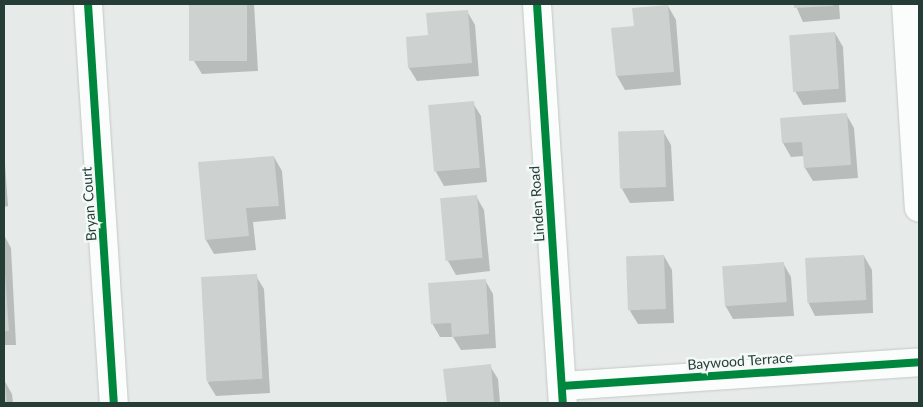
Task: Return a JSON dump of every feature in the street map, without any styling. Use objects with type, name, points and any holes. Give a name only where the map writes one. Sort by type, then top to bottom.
[{"type":"street","name":"Bryan Court","points":[[88,4],[114,403]]},
{"type":"street","name":"Linden Road","points":[[537,4],[562,394]]},
{"type":"street","points":[[906,4],[919,208]]},
{"type":"street","name":"Baywood Terrace","points":[[562,394],[919,362]]},
{"type":"building","points":[[189,4],[247,4],[247,61],[189,61]]},
{"type":"building","points":[[794,4],[833,4],[833,6],[794,8]]},
{"type":"building","points":[[668,5],[674,72],[616,76],[611,28],[634,26],[632,8]]},
{"type":"building","points":[[468,10],[472,63],[408,68],[406,37],[428,35],[426,13]]},
{"type":"building","points":[[835,32],[839,89],[793,92],[789,35]]},
{"type":"building","points":[[474,101],[480,168],[434,172],[428,105]]},
{"type":"building","points":[[847,113],[851,165],[804,168],[802,142],[782,143],[780,118]]},
{"type":"building","points":[[664,130],[666,187],[620,189],[618,132]]},
{"type":"building","points":[[274,156],[279,206],[246,208],[249,236],[205,240],[198,162]]},
{"type":"building","points":[[477,195],[482,258],[446,261],[440,198]]},
{"type":"building","points":[[664,255],[666,309],[628,310],[626,256]]},
{"type":"building","points":[[864,255],[866,300],[807,303],[805,258]]},
{"type":"building","points":[[4,259],[9,331],[4,331]]},
{"type":"building","points":[[784,262],[787,302],[725,306],[722,266]]},
{"type":"building","points":[[257,274],[262,379],[207,382],[201,277]]},
{"type":"building","points":[[486,279],[489,334],[452,337],[451,323],[431,324],[428,283]]},
{"type":"building","points":[[491,364],[494,403],[447,403],[443,369]]},
{"type":"building","points":[[5,382],[7,403],[4,403]]},
{"type":"cycle path","points":[[88,4],[114,403]]},
{"type":"cycle path","points":[[537,4],[563,403]]},
{"type":"cycle path","points":[[562,386],[919,362]]}]
